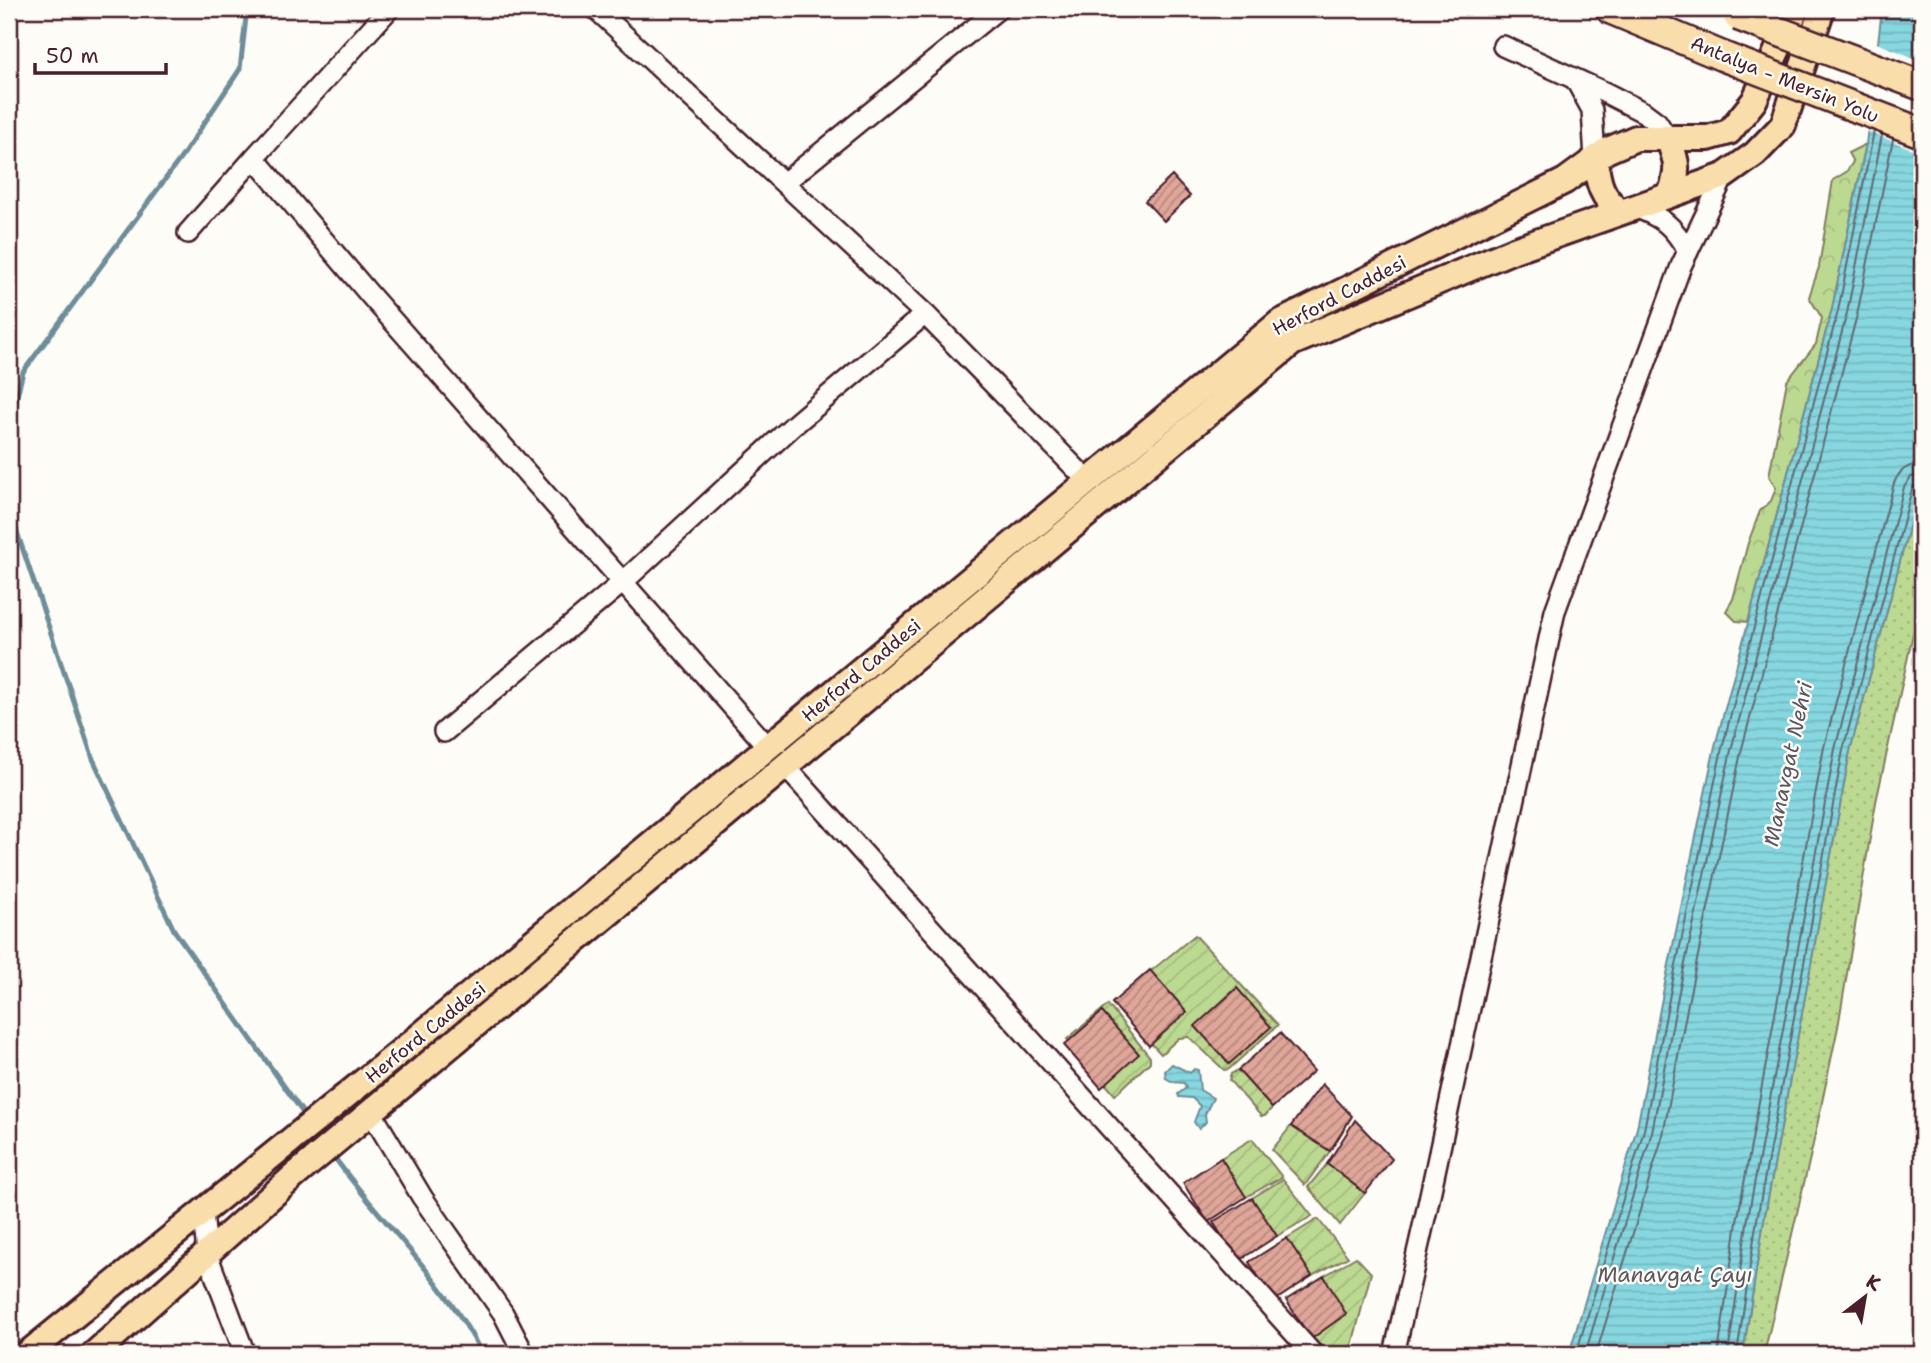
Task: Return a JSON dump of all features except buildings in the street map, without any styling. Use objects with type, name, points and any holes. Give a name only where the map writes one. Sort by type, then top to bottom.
[{"type":"highway","name":"Antalya - Mersin Yolu","points":[[1609,9],[1922,133]]},
{"type":"highway","points":[[1731,12],[1922,86]]},
{"type":"main road","name":"Herford Caddesi","points":[[27,1354],[352,1091],[1279,323],[1566,181],[1606,151],[1636,138],[1708,138],[1729,132],[1754,101],[1794,14],[1793,9]]},
{"type":"main road","name":"Herford Caddesi","points":[[94,1354],[293,1177],[1292,343],[1514,250],[1724,176],[1755,154],[1783,125],[1822,9]]},
{"type":"main road","points":[[1668,138],[1677,162],[1677,176],[1670,195]]},
{"type":"main road","points":[[1595,159],[1597,180],[1602,193],[1612,206],[1628,210]]},
{"type":"street","points":[[188,233],[389,9]]},
{"type":"street","points":[[596,9],[925,314],[1088,481]]},
{"type":"street","points":[[785,182],[998,9]]},
{"type":"street","points":[[1503,46],[1645,113],[1657,122],[1668,138]]},
{"type":"street","points":[[1575,79],[1592,110],[1595,159]]},
{"type":"street","points":[[254,158],[379,306],[768,747]]},
{"type":"street","points":[[1394,1354],[1555,611],[1681,266],[1724,176]]},
{"type":"street","points":[[1628,210],[1658,216],[1681,240],[1688,252]]},
{"type":"street","points":[[444,732],[622,582],[795,424],[925,314]]},
{"type":"street","points":[[785,766],[1313,1354]]},
{"type":"street","points":[[369,1114],[422,1197],[503,1313],[524,1354]]},
{"type":"street","points":[[203,1212],[207,1254],[245,1354]]},
{"type":"green space","points":[[1866,144],[1832,309],[1748,622],[1736,621],[1726,611],[1733,599],[1760,511],[1771,501],[1776,488],[1769,476],[1787,381],[1816,344],[1822,318],[1809,297],[1819,267],[1833,180],[1846,172],[1853,162],[1848,153]]},
{"type":"green space","points":[[1922,478],[1922,593],[1876,802],[1838,1027],[1764,1354],[1743,1354],[1763,1226],[1850,751]]},
{"type":"green space","points":[[1195,935],[1278,1025],[1229,1069],[1224,1070],[1189,1037],[1179,1038],[1161,1054],[1113,1002]]},
{"type":"green space","points":[[1108,1005],[1150,1057],[1150,1062],[1115,1095],[1067,1039]]},
{"type":"green space","points":[[1238,1070],[1272,1108],[1265,1116],[1261,1116],[1229,1080],[1231,1074]]},
{"type":"green space","points":[[1291,1126],[1330,1151],[1305,1185],[1272,1150]]},
{"type":"green space","points":[[1252,1139],[1282,1177],[1246,1197],[1221,1158]]},
{"type":"green space","points":[[1327,1164],[1365,1193],[1340,1225],[1308,1187]]},
{"type":"green space","points":[[1283,1179],[1312,1216],[1277,1236],[1252,1198]]},
{"type":"green space","points":[[1318,1219],[1348,1257],[1312,1276],[1287,1238]]},
{"type":"green space","points":[[1356,1257],[1371,1273],[1352,1345],[1346,1354],[1325,1354],[1311,1339],[1345,1314],[1324,1276]]},
{"type":"water","name":"Manavgat Çayı","points":[[1882,9],[1922,9],[1922,478],[1850,751],[1763,1226],[1743,1354],[1569,1354],[1637,1128],[1715,746],[1832,309],[1866,144]]},
{"type":"water","points":[[1172,1064],[1190,1073],[1194,1069],[1198,1070],[1200,1090],[1213,1098],[1205,1114],[1206,1122],[1199,1129],[1194,1122],[1200,1106],[1192,1098],[1179,1097],[1178,1094],[1186,1088],[1184,1083],[1166,1078],[1165,1071]]},
{"type":"pier","points":[[1874,42],[1922,61],[1922,153],[1864,130]]},
{"type":"waterway","points":[[9,427],[23,372],[183,155],[240,69],[247,9]]},
{"type":"waterway","points":[[9,508],[93,759],[174,930],[308,1120]]},
{"type":"waterway","points":[[332,1154],[449,1300],[482,1354]]},
{"type":"water label","name":"Manavgat Nehri","points":[[1788,764]]}]
